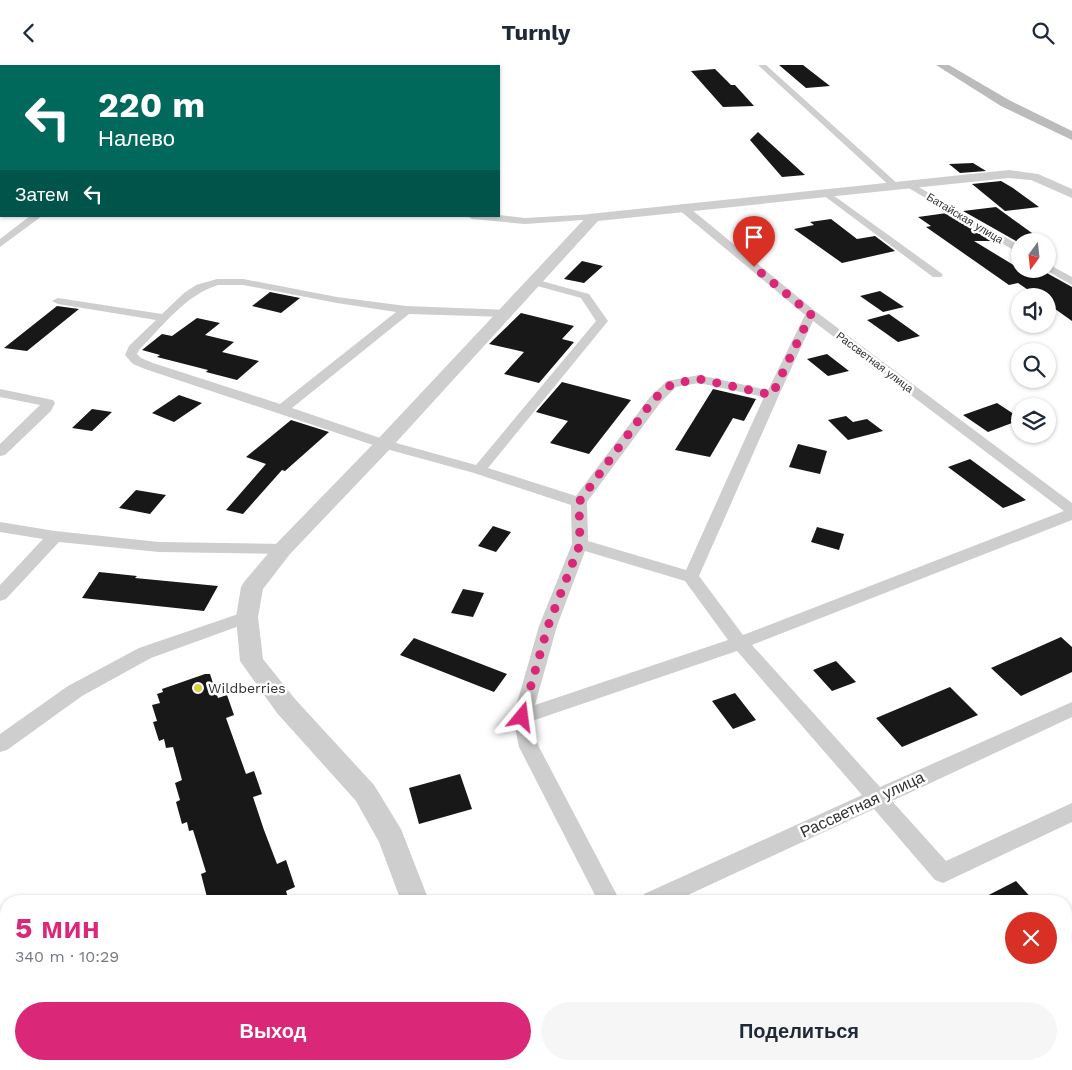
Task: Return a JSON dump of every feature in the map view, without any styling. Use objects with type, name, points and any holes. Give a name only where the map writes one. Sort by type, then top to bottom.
[{"type":"main road","points":[[941,65],[1005,103],[1072,136]]},
{"type":"street","points":[[762,65],[896,187]]},
{"type":"street","points":[[483,217],[526,221],[594,217],[1009,174],[1034,177],[1070,195]]},
{"type":"street","name":"Батайская улица","points":[[910,185],[1011,246]]},
{"type":"street","points":[[826,193],[937,275]]},
{"type":"street","name":"Рассветная улица","points":[[682,207],[811,314],[1072,510]]},
{"type":"street","points":[[0,244],[36,217]]},
{"type":"street","points":[[413,895],[391,838],[365,793],[286,706],[252,661],[247,617],[252,587],[283,549],[384,444],[594,217]]},
{"type":"street","points":[[1056,272],[1072,282]]},
{"type":"street","points":[[506,313],[406,310],[337,300],[243,282],[217,282],[200,287],[165,317],[133,349],[130,355],[137,361],[384,444],[480,470],[579,502]]},
{"type":"street","points":[[480,470],[602,321],[585,295],[534,282]]},
{"type":"street","points":[[58,301],[165,317]]},
{"type":"street","points":[[282,409],[406,310]]},
{"type":"street","points":[[691,577],[772,395],[811,314]]},
{"type":"street","points":[[606,895],[529,747],[522,717],[548,626],[580,544],[579,502],[654,399],[672,384],[699,379],[772,395]]},
{"type":"street","points":[[0,393],[48,403],[46,408],[0,452]]},
{"type":"street","points":[[522,717],[740,643],[1072,514]]},
{"type":"street","points":[[0,527],[159,547],[283,549]]},
{"type":"street","points":[[0,595],[55,535]]},
{"type":"street","points":[[580,544],[691,577],[740,643],[943,873],[1072,812]]},
{"type":"street","points":[[0,745],[75,691],[145,653],[247,617]]},
{"type":"street","name":"Рассветная улица","points":[[665,895],[1072,709]]},
{"type":"building","points":[[779,65],[803,65],[830,86],[806,88]]},
{"type":"building","points":[[715,69],[731,85],[735,85],[754,106],[723,107],[691,71]]},
{"type":"building","points":[[758,132],[805,175],[782,177],[750,140]]},
{"type":"building","points":[[973,163],[986,171],[960,173],[949,164]]},
{"type":"building","points":[[1001,181],[1039,207],[1005,211],[972,184]]},
{"type":"building","points":[[996,207],[1032,233],[1011,233],[1011,238],[963,211]]},
{"type":"building","points":[[947,213],[995,241],[974,241],[1011,264],[1011,278],[1056,278],[1072,287],[1072,321],[1056,310],[1056,288],[1025,288],[1018,283],[1009,285],[926,227],[931,226],[918,217]]},
{"type":"building","points":[[831,219],[857,239],[875,236],[895,251],[842,263],[794,229],[814,225],[810,222]]},
{"type":"building","points":[[582,261],[603,266],[584,283],[564,279]]},
{"type":"building","points":[[880,291],[904,307],[883,312],[860,296]]},
{"type":"building","points":[[270,292],[300,298],[281,313],[252,306]]},
{"type":"building","points":[[57,306],[79,309],[27,351],[4,348]]},
{"type":"building","points":[[521,313],[574,326],[562,339],[574,342],[539,383],[504,374],[524,352],[489,344]]},
{"type":"building","points":[[889,314],[920,336],[898,342],[867,320]]},
{"type":"building","points":[[197,318],[220,323],[205,335],[234,342],[222,352],[259,361],[237,380],[206,372],[208,370],[157,357],[160,355],[142,350],[162,334],[172,336]]},
{"type":"building","points":[[827,354],[849,371],[828,376],[807,359]]},
{"type":"building","points":[[562,382],[631,400],[589,454],[550,443],[568,421],[536,412]]},
{"type":"building","points":[[713,389],[756,399],[744,421],[733,418],[710,457],[675,450]]},
{"type":"building","points":[[179,395],[202,403],[174,422],[152,413]]},
{"type":"building","points":[[997,403],[1011,412],[1011,423],[988,432],[963,415]]},
{"type":"building","points":[[92,409],[112,412],[92,431],[72,428]]},
{"type":"building","points":[[846,416],[853,422],[867,419],[883,431],[848,440],[828,420]]},
{"type":"building","points":[[291,420],[329,432],[285,471],[282,470],[243,514],[226,510],[266,464],[246,457]]},
{"type":"building","points":[[798,444],[827,451],[820,474],[789,467]]},
{"type":"building","points":[[970,459],[1026,500],[1003,508],[948,467]]},
{"type":"building","points":[[136,490],[166,495],[150,514],[119,508]]},
{"type":"building","points":[[493,526],[511,532],[496,552],[478,546]]},
{"type":"building","points":[[817,527],[844,534],[839,550],[811,542]]},
{"type":"building","points":[[99,572],[137,576],[135,578],[218,586],[204,611],[82,598]]},
{"type":"building","points":[[463,589],[484,593],[473,617],[451,613]]},
{"type":"building","points":[[1061,637],[1072,647],[1072,672],[1021,696],[991,668]]},
{"type":"building","points":[[414,638],[507,674],[494,692],[400,655]]},
{"type":"building","points":[[836,661],[856,682],[832,691],[813,670]]},
{"type":"building","points":[[210,674],[218,698],[227,695],[234,715],[226,718],[246,774],[254,771],[262,794],[253,797],[264,830],[277,864],[286,860],[295,887],[286,891],[287,895],[206,895],[201,874],[206,872],[193,830],[189,831],[187,822],[182,824],[176,802],[180,800],[175,783],[182,780],[173,747],[166,748],[164,739],[159,741],[153,722],[157,721],[152,705],[160,703],[157,694],[163,692],[162,689]]},
{"type":"building","points":[[950,687],[978,715],[902,747],[876,718]]},
{"type":"building","points":[[735,693],[756,720],[733,729],[712,701]]},
{"type":"building","points":[[460,774],[472,809],[419,824],[409,788]]},
{"type":"building","points":[[1016,881],[1029,895],[989,895]]},
{"type":"place","name":"Wildberries","points":[[198,688]]},
{"type":"route","points":[[522,717],[548,626],[580,544],[579,502],[654,399],[672,384],[699,379],[772,395],[811,314],[754,267]]}]
